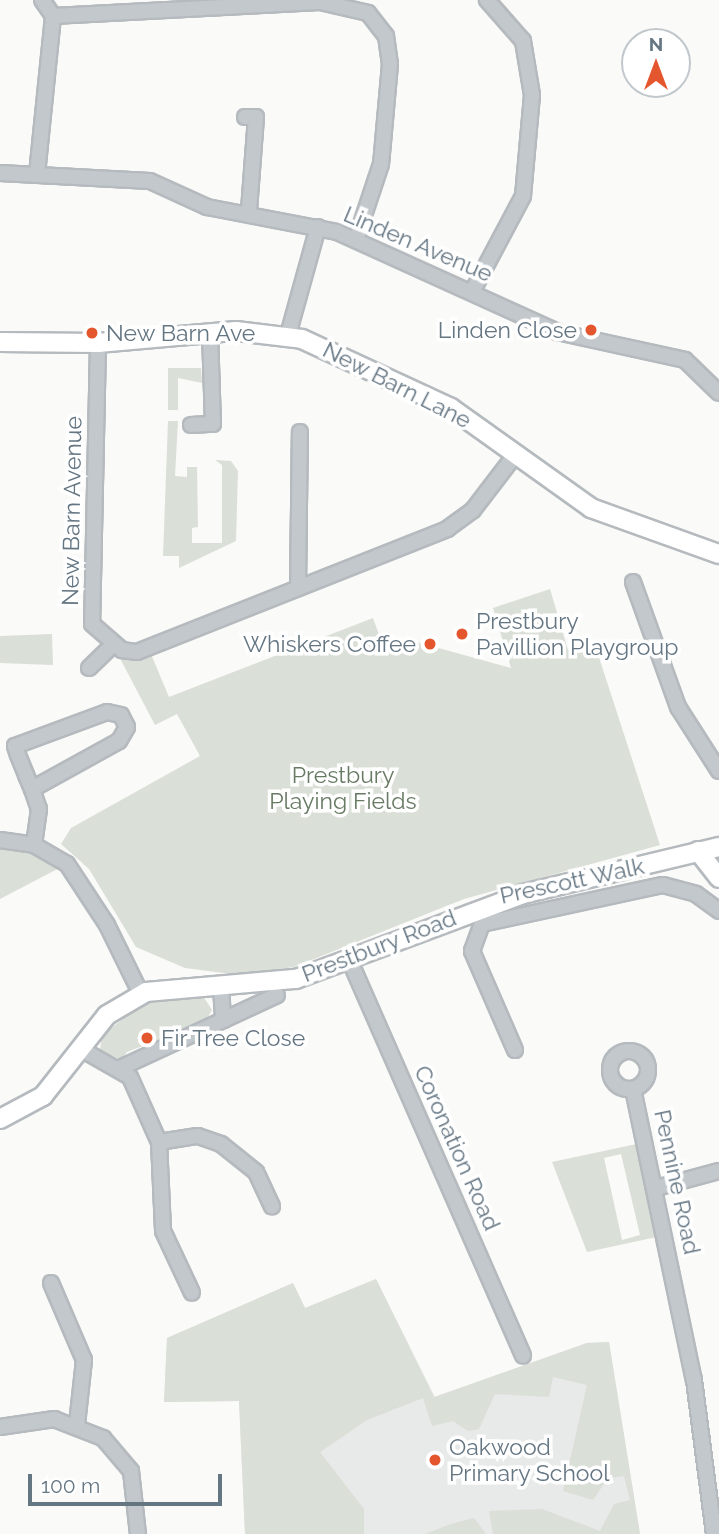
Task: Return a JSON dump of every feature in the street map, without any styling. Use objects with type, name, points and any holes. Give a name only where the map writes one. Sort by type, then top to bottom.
[{"type":"main road","name":"New Barn Lane","points":[[0,342],[98,343],[210,332],[288,335],[431,397],[591,509],[719,554]]},
{"type":"main road","name":"Prestbury Road","points":[[0,1119],[43,1096],[110,1012],[141,994],[170,987],[221,988],[296,979],[523,894],[719,847]]},
{"type":"main road","points":[[698,852],[719,878]]},
{"type":"street","points":[[37,174],[53,16],[42,0]]},
{"type":"street","points":[[471,292],[523,196],[532,95],[523,41],[487,0]]},
{"type":"street","points":[[53,16],[320,2],[368,13],[386,36],[390,64],[381,164],[356,239]]},
{"type":"street","points":[[248,211],[257,117]]},
{"type":"street","name":"Linden Avenue","points":[[0,173],[150,181],[197,204],[248,211],[318,227],[356,239],[570,336],[685,360],[719,393]]},
{"type":"street","points":[[288,335],[318,227]]},
{"type":"street","points":[[191,425],[213,424],[210,332]]},
{"type":"street","name":"New Barn Avenue","points":[[98,343],[92,624],[113,645]]},
{"type":"street","points":[[298,588],[300,432]]},
{"type":"street","points":[[89,668],[113,645],[137,652],[457,523],[515,455]]},
{"type":"street","points":[[633,582],[678,707],[719,771]]},
{"type":"street","points":[[32,789],[114,744],[127,727],[121,715],[107,712],[15,746],[32,789],[41,822],[34,845]]},
{"type":"street","points":[[0,840],[34,845],[75,873],[141,994]]},
{"type":"street","name":"Prescott Walk","points":[[515,1049],[472,951],[482,924],[663,885],[696,894],[719,911]]},
{"type":"street","name":"Coronation Road","points":[[349,959],[523,1356]]},
{"type":"street","points":[[221,988],[223,1020]]},
{"type":"street","points":[[120,1068],[277,995]]},
{"type":"street","points":[[81,1049],[120,1068],[159,1142],[163,1231],[192,1293]]},
{"type":"street","name":"Pennine Road","points":[[633,1089],[656,1188],[694,1380],[714,1534]]},
{"type":"street","points":[[159,1142],[198,1136],[221,1144],[256,1172],[272,1207]]},
{"type":"street","points":[[656,1188],[719,1171]]},
{"type":"street","points":[[51,1283],[84,1360],[77,1424]]},
{"type":"street","points":[[0,1427],[40,1419],[77,1424],[103,1438],[127,1463],[138,1534]]},
{"type":"shaded area","name":"Oakwood Primary School","points":[[376,1279],[435,1397],[587,1343],[609,1342],[640,1534],[245,1534],[239,1401],[164,1402],[167,1338],[293,1283],[305,1308]]},
{"type":"green space","points":[[168,368],[201,368],[202,383],[178,378],[178,410],[168,410]]},
{"type":"green space","points":[[168,421],[178,421],[175,476],[187,477],[187,467],[197,467],[198,527],[192,528],[192,543],[222,543],[222,465],[215,460],[231,461],[238,471],[236,541],[179,568],[179,556],[163,556]]},
{"type":"green space","name":"Prestbury Playing Fields","points":[[550,589],[568,650],[594,642],[660,845],[464,899],[294,967],[239,975],[185,968],[136,947],[89,869],[61,844],[71,828],[200,756],[177,714],[155,725],[113,645],[148,647],[169,697],[373,618],[383,646],[406,639],[511,668],[493,608]]},
{"type":"green space","points":[[52,634],[53,665],[0,663],[0,636]]},
{"type":"green space","points":[[0,840],[67,864],[0,899]]},
{"type":"green space","points":[[203,996],[212,1010],[205,1022],[127,1052],[121,1060],[100,1050],[102,1035],[143,1004]]},
{"type":"green space","points":[[646,1142],[666,1235],[587,1252],[552,1162]],"holes":[[[621,1154],[640,1235],[622,1240],[604,1158]]]},
{"type":"green space","name":"Oakwood Primary School","points":[[376,1279],[434,1397],[587,1343],[609,1342],[640,1534],[493,1534],[489,1511],[542,1509],[600,1531],[614,1504],[630,1500],[624,1476],[608,1478],[593,1500],[563,1491],[587,1385],[553,1377],[549,1397],[495,1394],[479,1429],[468,1431],[453,1421],[432,1426],[423,1398],[367,1420],[320,1452],[364,1509],[364,1534],[245,1534],[239,1401],[164,1402],[167,1338],[293,1283],[305,1308]]},
{"type":"green space","points":[[474,1518],[486,1534],[425,1534],[451,1524]]},
{"type":"place","name":"Linden Close","points":[[591,330]]},
{"type":"place","name":"New Barn Ave","points":[[92,333]]},
{"type":"place","name":"Prestbury Pavillion Playgroup","points":[[462,634]]},
{"type":"place","name":"Whiskers Coffee","points":[[430,644]]},
{"type":"place","name":"Fir Tree Close","points":[[147,1038]]},
{"type":"place","name":"Oakwood Primary School","points":[[435,1460]]}]
